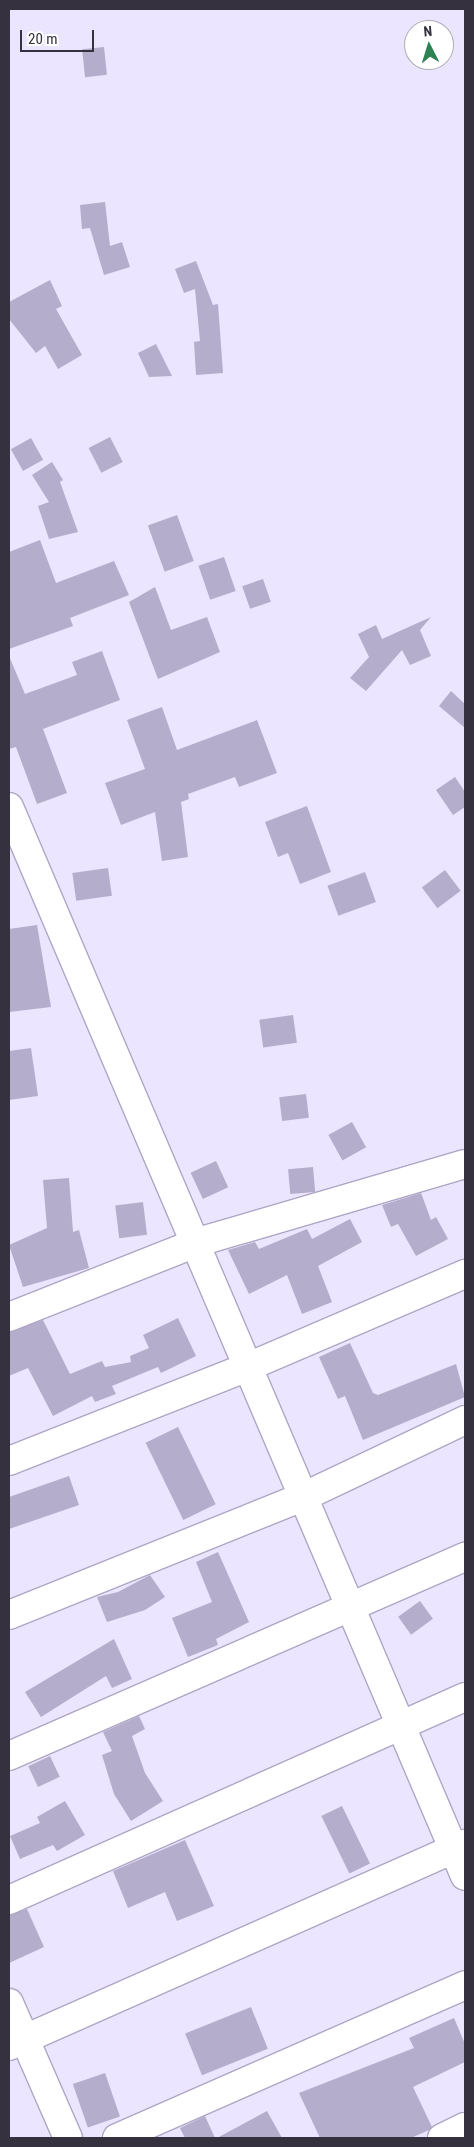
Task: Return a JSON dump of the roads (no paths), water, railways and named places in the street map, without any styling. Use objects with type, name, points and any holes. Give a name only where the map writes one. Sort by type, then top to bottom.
[{"type":"street","points":[[9,807],[198,1242],[401,1724],[460,1846],[465,1876]]},
{"type":"street","points":[[9,1316],[198,1242],[465,1164]]},
{"type":"street","points":[[9,1462],[250,1366],[465,1274]]},
{"type":"street","points":[[9,1616],[305,1496],[465,1420]]},
{"type":"street","points":[[9,1756],[351,1604],[465,1557]]},
{"type":"street","points":[[9,1900],[465,1696]]},
{"type":"street","points":[[17,2043],[460,1846]]},
{"type":"street","points":[[117,2138],[465,1985]]},
{"type":"street","points":[[9,2003],[17,2043],[68,2138]]},
{"type":"street","points":[[442,2138],[465,2127]]}]
